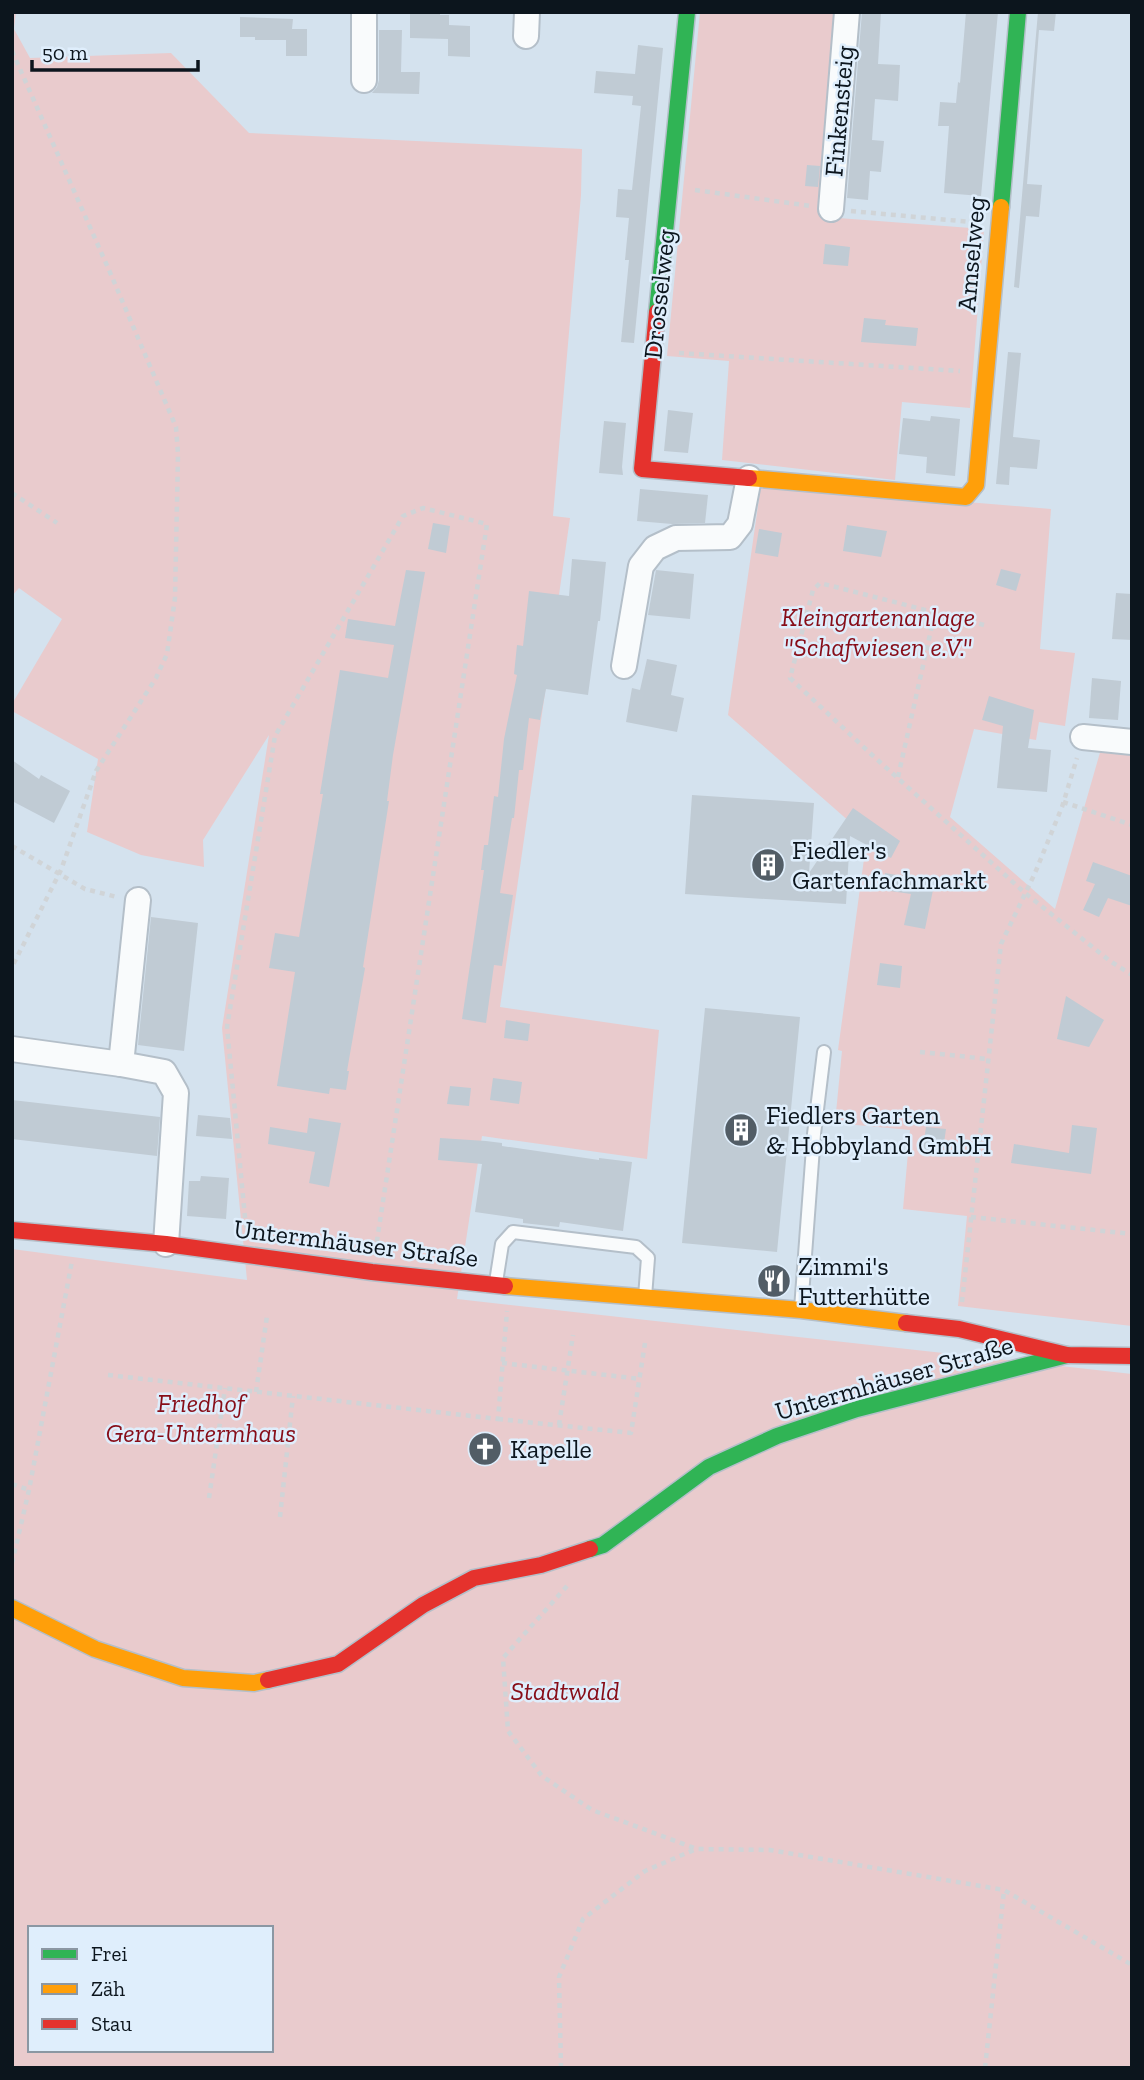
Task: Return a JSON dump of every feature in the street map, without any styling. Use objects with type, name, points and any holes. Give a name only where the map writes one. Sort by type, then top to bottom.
[{"type":"street","points":[[364,12],[364,80]]},
{"type":"street","name":"Drosselweg","points":[[687,12],[642,469],[966,497]]},
{"type":"street","name":"Finkensteig","points":[[831,209],[847,12]]},
{"type":"street","name":"Amselweg","points":[[966,497],[976,485],[1018,12]]},
{"type":"street","points":[[624,666],[641,566],[655,548],[676,538],[730,537],[740,523],[749,478]]},
{"type":"street","points":[[1083,737],[1132,742]]},
{"type":"street","points":[[121,1064],[138,900]]},
{"type":"street","points":[[12,1049],[164,1072],[176,1093],[166,1244]]},
{"type":"street","name":"Untermhäuser Straße","points":[[12,1230],[166,1244],[372,1272],[801,1310],[959,1329],[1067,1355],[1132,1356]]},
{"type":"street","name":"Untermhäuser Straße","points":[[12,1608],[95,1649],[183,1678],[254,1683],[338,1664],[423,1605],[474,1578],[541,1564],[603,1545],[709,1467],[777,1436],[858,1409],[1067,1355]]},
{"type":"lane","points":[[801,1310],[813,1148],[824,1052]]},
{"type":"lane","points":[[503,1285],[502,1244],[513,1232],[636,1247],[648,1258],[645,1297]]},
{"type":"path","points":[[12,51],[110,270],[176,427],[178,454],[175,598],[167,654],[156,678],[96,771],[59,874],[12,967]]},
{"type":"path","points":[[654,351],[985,374]]},
{"type":"path","points":[[12,492],[57,523]]},
{"type":"path","points":[[249,1256],[227,1027],[275,736],[403,516],[424,508],[487,524],[372,1272]]},
{"type":"path","points":[[984,625],[820,583],[813,590],[790,678],[1026,893],[1110,961],[1132,975]]},
{"type":"path","points":[[898,777],[935,612]]},
{"type":"path","points":[[959,1329],[1001,944],[1026,893],[1063,803],[1083,737]]},
{"type":"path","points":[[1063,803],[1132,825]]},
{"type":"path","points":[[12,845],[85,889],[138,900]]},
{"type":"path","points":[[920,1052],[988,1059]]},
{"type":"path","points":[[971,1217],[1132,1234]]},
{"type":"path","points":[[12,1563],[29,1490],[76,1236]]},
{"type":"path","points":[[498,1419],[503,1285]]},
{"type":"path","points":[[256,1392],[267,1316]]},
{"type":"path","points":[[559,1425],[573,1335]]},
{"type":"path","points":[[108,1376],[631,1433],[645,1343]]},
{"type":"path","points":[[502,1363],[641,1378]]},
{"type":"path","points":[[209,1498],[225,1388]]},
{"type":"path","points":[[280,1517],[293,1396]]},
{"type":"path","points":[[12,1484],[29,1490]]},
{"type":"path","points":[[571,1582],[503,1658],[508,1731],[542,1776],[592,1810],[697,1849],[770,1850],[1004,1890],[1132,1965]]},
{"type":"path","points":[[561,2068],[559,1978],[583,1919],[645,1871],[697,1849]]},
{"type":"path","points":[[985,2068],[1004,1890]]},
{"type":"green space","name":"Stadtwald","points":[[12,12],[16,12],[14,29],[30,58],[171,53],[249,133],[582,149],[581,195],[553,516],[570,518],[500,1007],[659,1030],[647,1159],[482,1136],[457,1299],[1132,1374],[1132,2068],[12,2068],[12,1249],[247,1280],[222,1028],[269,735],[203,840],[204,867],[141,855],[87,832],[98,759],[12,711],[12,704],[62,619],[19,588],[12,596]]},
{"type":"green space","points":[[700,12],[838,12],[825,217],[984,229],[970,408],[902,402],[895,480],[722,460],[729,361],[667,356]]},
{"type":"green space","name":"Kleingartenanlage \"Schafwiesen e.V.\"","points":[[761,485],[1051,509],[1040,649],[1075,653],[1065,726],[1039,722],[1036,740],[974,729],[950,817],[1055,909],[1101,749],[1132,752],[1132,1326],[958,1306],[967,1216],[903,1209],[910,1130],[835,1123],[842,1051],[838,1050],[867,837],[728,715]]},
{"type":"building","points":[[440,12],[440,15],[449,15],[449,25],[470,26],[470,57],[448,56],[448,39],[410,38],[410,14]]},
{"type":"building","points":[[862,12],[881,12],[878,64],[900,65],[898,101],[875,99],[872,140],[884,141],[881,172],[870,171],[868,200],[847,198]]},
{"type":"building","points":[[966,12],[998,12],[981,196],[944,193],[949,126],[938,126],[940,102],[956,103]]},
{"type":"building","points":[[1038,12],[1056,12],[1054,31],[1039,30],[1027,184],[1042,185],[1039,217],[1026,216],[1019,288],[1014,287]]},
{"type":"building","points":[[240,17],[293,19],[292,29],[307,29],[307,56],[286,56],[286,40],[240,37]]},
{"type":"building","points":[[379,30],[402,30],[401,72],[420,72],[419,94],[372,93],[379,80]]},
{"type":"building","points":[[638,45],[663,48],[634,343],[621,342],[629,260],[625,260],[629,218],[616,217],[618,189],[632,190],[641,106],[632,105],[633,96],[594,93],[596,71],[635,74]]},
{"type":"building","points":[[807,165],[820,166],[818,187],[805,186]]},
{"type":"building","points":[[825,244],[850,247],[848,266],[823,264]]},
{"type":"building","points":[[864,318],[886,320],[885,325],[918,328],[916,346],[861,342]]},
{"type":"building","points":[[1008,352],[1021,353],[1013,437],[1040,440],[1037,469],[1010,467],[1009,485],[996,484]]},
{"type":"building","points":[[668,410],[693,413],[688,453],[664,451]]},
{"type":"building","points":[[931,416],[960,419],[955,476],[926,473],[927,457],[899,454],[903,418],[930,421]]},
{"type":"building","points":[[604,421],[626,423],[623,475],[599,473]]},
{"type":"building","points":[[640,489],[708,495],[705,523],[637,521]]},
{"type":"building","points":[[433,523],[450,526],[446,553],[428,549]]},
{"type":"building","points":[[847,525],[887,531],[881,557],[843,551]]},
{"type":"building","points":[[759,529],[782,533],[778,557],[755,553]]},
{"type":"building","points":[[572,559],[606,562],[588,695],[546,689],[540,720],[529,718],[523,770],[519,770],[514,818],[500,893],[513,895],[502,966],[494,965],[486,1023],[462,1019],[484,870],[481,870],[484,845],[488,845],[494,796],[498,797],[504,739],[517,675],[514,674],[517,645],[523,646],[529,591],[569,596]]},
{"type":"building","points":[[1001,569],[1021,574],[1016,591],[996,585]]},
{"type":"building","points":[[406,570],[425,572],[393,755],[389,801],[346,1090],[330,1088],[329,1094],[277,1086],[295,972],[269,968],[275,933],[299,937],[340,670],[388,678],[394,645],[345,638],[348,619],[395,626]]},
{"type":"building","points":[[656,570],[694,574],[690,619],[648,615]]},
{"type":"building","points":[[1116,593],[1132,594],[1132,640],[1112,639]]},
{"type":"building","points":[[647,659],[677,665],[671,695],[684,698],[677,732],[626,722],[632,688],[640,690]]},
{"type":"building","points":[[1092,678],[1121,681],[1118,720],[1089,718]]},
{"type":"building","points":[[989,696],[1034,710],[1028,748],[1051,750],[1047,792],[997,788],[1003,726],[982,720]]},
{"type":"building","points":[[12,760],[39,779],[41,775],[70,791],[54,823],[12,801]]},
{"type":"building","name":"Fiedler's Gartenfachmarkt","points":[[692,795],[814,803],[809,873],[853,808],[900,841],[891,858],[850,836],[846,904],[685,894]]},
{"type":"building","points":[[1093,862],[1132,876],[1132,906],[1108,898],[1099,917],[1083,910],[1095,884],[1086,881]]},
{"type":"building","points":[[885,873],[938,882],[933,890],[925,929],[904,925],[911,894],[883,890]]},
{"type":"building","points":[[151,917],[198,923],[184,1051],[138,1045]]},
{"type":"building","points":[[880,963],[902,966],[900,988],[877,985]]},
{"type":"building","points":[[1066,996],[1104,1020],[1089,1047],[1057,1039]]},
{"type":"building","name":"Fiedlers Garten & Hobbyland GmbH","points":[[705,1008],[800,1017],[777,1252],[682,1243]]},
{"type":"building","points":[[506,1020],[530,1024],[528,1041],[504,1038]]},
{"type":"building","points":[[493,1078],[522,1082],[519,1104],[490,1100]]},
{"type":"building","points":[[450,1086],[471,1088],[469,1106],[447,1104]]},
{"type":"building","points":[[12,1100],[160,1117],[157,1156],[12,1139]]},
{"type":"building","points":[[198,1115],[230,1118],[232,1139],[196,1136]]},
{"type":"building","points":[[309,1118],[341,1123],[329,1187],[309,1183],[315,1152],[268,1144],[270,1127],[307,1133]]},
{"type":"building","points":[[1072,1125],[1097,1128],[1091,1174],[1011,1163],[1014,1144],[1069,1153]]},
{"type":"building","points":[[926,1127],[946,1129],[942,1157],[922,1154]]},
{"type":"building","points":[[440,1138],[502,1143],[502,1146],[632,1162],[623,1231],[560,1222],[559,1227],[523,1223],[523,1219],[475,1212],[482,1164],[438,1160]]},
{"type":"building","points":[[201,1176],[229,1178],[226,1219],[187,1216],[189,1181],[200,1181]]},
{"type":"traffic: fast","points":[[657,312],[687,12]]},
{"type":"traffic: fast","points":[[1001,207],[1018,12]]},
{"type":"traffic: fast","points":[[590,1549],[603,1545],[709,1467],[777,1436],[857,1409],[1067,1355]]},
{"type":"traffic: slow","points":[[749,478],[966,497],[976,485],[1001,207]]},
{"type":"traffic: slow","points":[[505,1286],[801,1310],[906,1323]]},
{"type":"traffic: slow","points":[[12,1608],[95,1649],[183,1678],[254,1683],[268,1680]]},
{"type":"traffic: jam","points":[[657,312],[642,469],[749,478]]},
{"type":"traffic: jam","points":[[12,1230],[166,1244],[372,1272],[505,1286]]},
{"type":"traffic: jam","points":[[906,1323],[959,1329],[1067,1355],[1132,1356]]},
{"type":"traffic: jam","points":[[268,1680],[338,1664],[423,1605],[474,1578],[541,1565],[590,1549]]},
{"type":"place","name":"Fiedler's Gartenfachmarkt","points":[[768,865]]},
{"type":"place","name":"Fiedlers Garten & Hobbyland GmbH","points":[[741,1130]]},
{"type":"place","name":"Zimmi's Futterhütte","points":[[774,1281]]},
{"type":"place","name":"Kapelle","points":[[485,1449]]},
{"type":"park label","name":"Friedhof Gera-Untermhaus","points":[[201,1418]]}]
